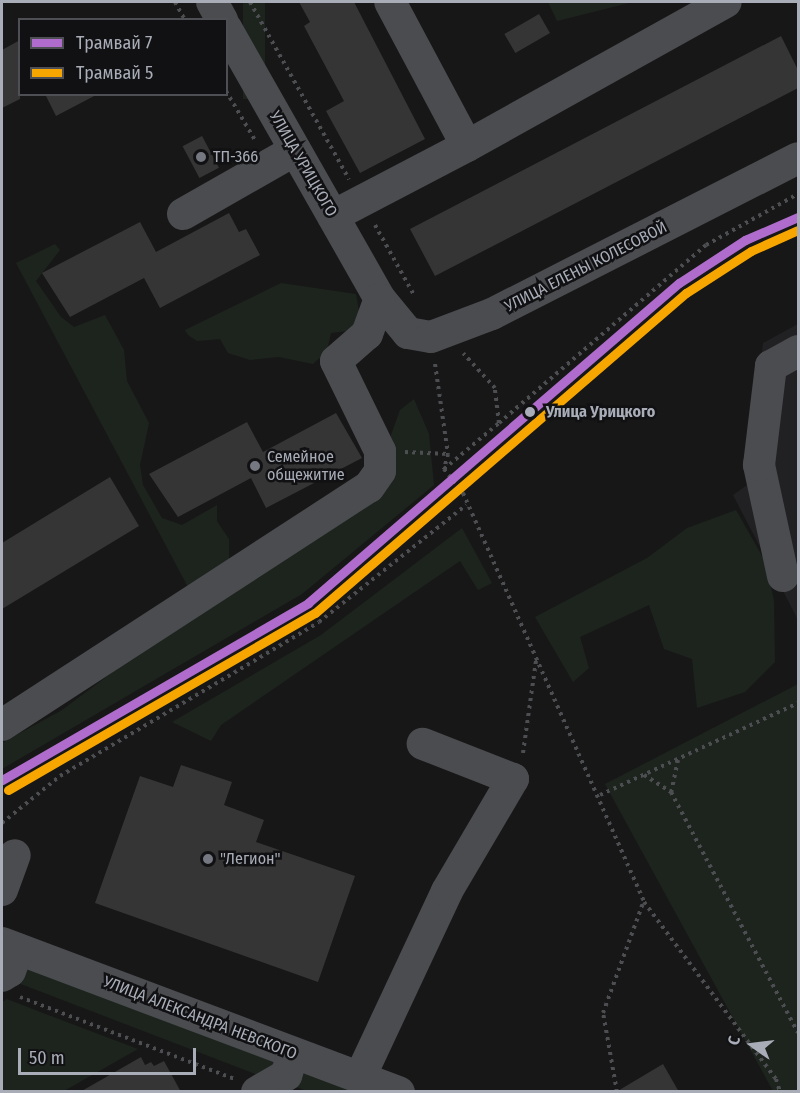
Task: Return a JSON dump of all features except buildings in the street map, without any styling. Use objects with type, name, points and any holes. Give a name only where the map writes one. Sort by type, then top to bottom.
[{"type":"street","points":[[212,2],[221,18]]},
{"type":"street","points":[[390,2],[467,146]]},
{"type":"street","points":[[333,216],[467,146],[726,2]]},
{"type":"street","name":"УЛИЦА УРИЦКОГО","points":[[228,33],[282,158],[333,216],[380,299]]},
{"type":"street","points":[[183,214],[282,158]]},
{"type":"street","name":"УЛИЦА ЕЛЕНЫ КОЛЕСОВОЙ","points":[[380,299],[408,333],[445,334],[492,314],[798,158]]},
{"type":"street","points":[[2,725],[369,487],[380,471],[380,451],[336,361],[367,334],[380,299]]},
{"type":"street","points":[[783,576],[759,465],[771,366],[798,351]]},
{"type":"street","points":[[360,1077],[447,891],[513,779],[423,744]]},
{"type":"street","points":[[2,890],[15,855]]},
{"type":"street","points":[[7,985],[10,971],[10,946]]},
{"type":"street","name":"УЛИЦА АЛЕКСАНДРА НЕВСКОГО","points":[[10,946],[399,1092]]},
{"type":"street","points":[[259,1091],[286,1075],[294,1053]]},
{"type":"path","points":[[175,2],[184,18]]},
{"type":"path","points":[[228,93],[282,158]]},
{"type":"path","points":[[444,469],[706,245],[798,194]]},
{"type":"path","points":[[445,334],[495,388],[499,423]]},
{"type":"path","points":[[380,451],[448,454],[444,469]]},
{"type":"path","points":[[444,469],[463,493],[466,505],[600,795],[644,902],[776,1079],[780,1092]]},
{"type":"path","points":[[2,823],[60,776],[319,622],[466,505]]},
{"type":"path","points":[[513,779],[523,754],[536,657]]},
{"type":"path","points":[[600,795],[798,703]]},
{"type":"path","points":[[671,792],[678,760]]},
{"type":"path","points":[[644,775],[671,792],[798,1034]]},
{"type":"path","points":[[617,1092],[603,1013],[644,902]]},
{"type":"path","points":[[7,985],[259,1091]]},
{"type":"shaded area","points":[[243,2],[265,2],[265,99],[243,99]]},
{"type":"shaded area","points":[[548,2],[633,2],[557,21]]},
{"type":"shaded area","points":[[55,244],[60,250],[36,281],[61,317],[74,327],[105,315],[124,350],[127,381],[149,423],[140,465],[143,485],[162,518],[182,525],[217,505],[217,521],[229,539],[229,559],[189,589],[16,263]]},
{"type":"shaded area","points":[[281,283],[356,294],[362,329],[331,333],[327,351],[313,364],[279,357],[250,360],[228,353],[220,339],[197,341],[185,330]]},
{"type":"shaded area","points":[[798,324],[798,620],[733,495],[754,480],[751,452],[763,343]]},
{"type":"shaded area","points":[[414,399],[429,434],[434,485],[302,594],[2,769],[2,743],[62,710],[391,464],[391,435],[400,410]]},
{"type":"shaded area","points":[[736,510],[766,563],[774,601],[775,662],[745,692],[697,708],[692,659],[664,649],[649,605],[580,637],[589,668],[573,682],[535,617],[647,558],[687,528]]},
{"type":"shaded area","points":[[462,528],[492,583],[478,590],[460,561],[221,725],[211,741],[172,722],[321,635]]},
{"type":"shaded area","points":[[798,684],[798,1091],[773,1091],[605,784]]},
{"type":"shaded area","points":[[24,966],[277,1063],[271,1080],[18,983]]},
{"type":"shaded area","points":[[7,999],[138,1049],[64,1091],[2,1091],[2,1002]]},
{"type":"shaded area","points":[[295,1064],[368,1091],[307,1091],[284,1083]]},
{"type":"tram line","name":"7","points":[[2,780],[308,603],[679,283],[745,240],[798,217]]},
{"type":"tram line","name":"5","points":[[8,790],[315,613],[686,293],[751,251],[798,230]]},
{"type":"place","name":"ТП-366","points":[[201,157]]},
{"type":"place","name":"Улица Урицкого","points":[[530,412]]},
{"type":"place","name":"Семейное общежитие","points":[[255,466]]},
{"type":"place","name":"\"Легион\"","points":[[208,859]]}]
